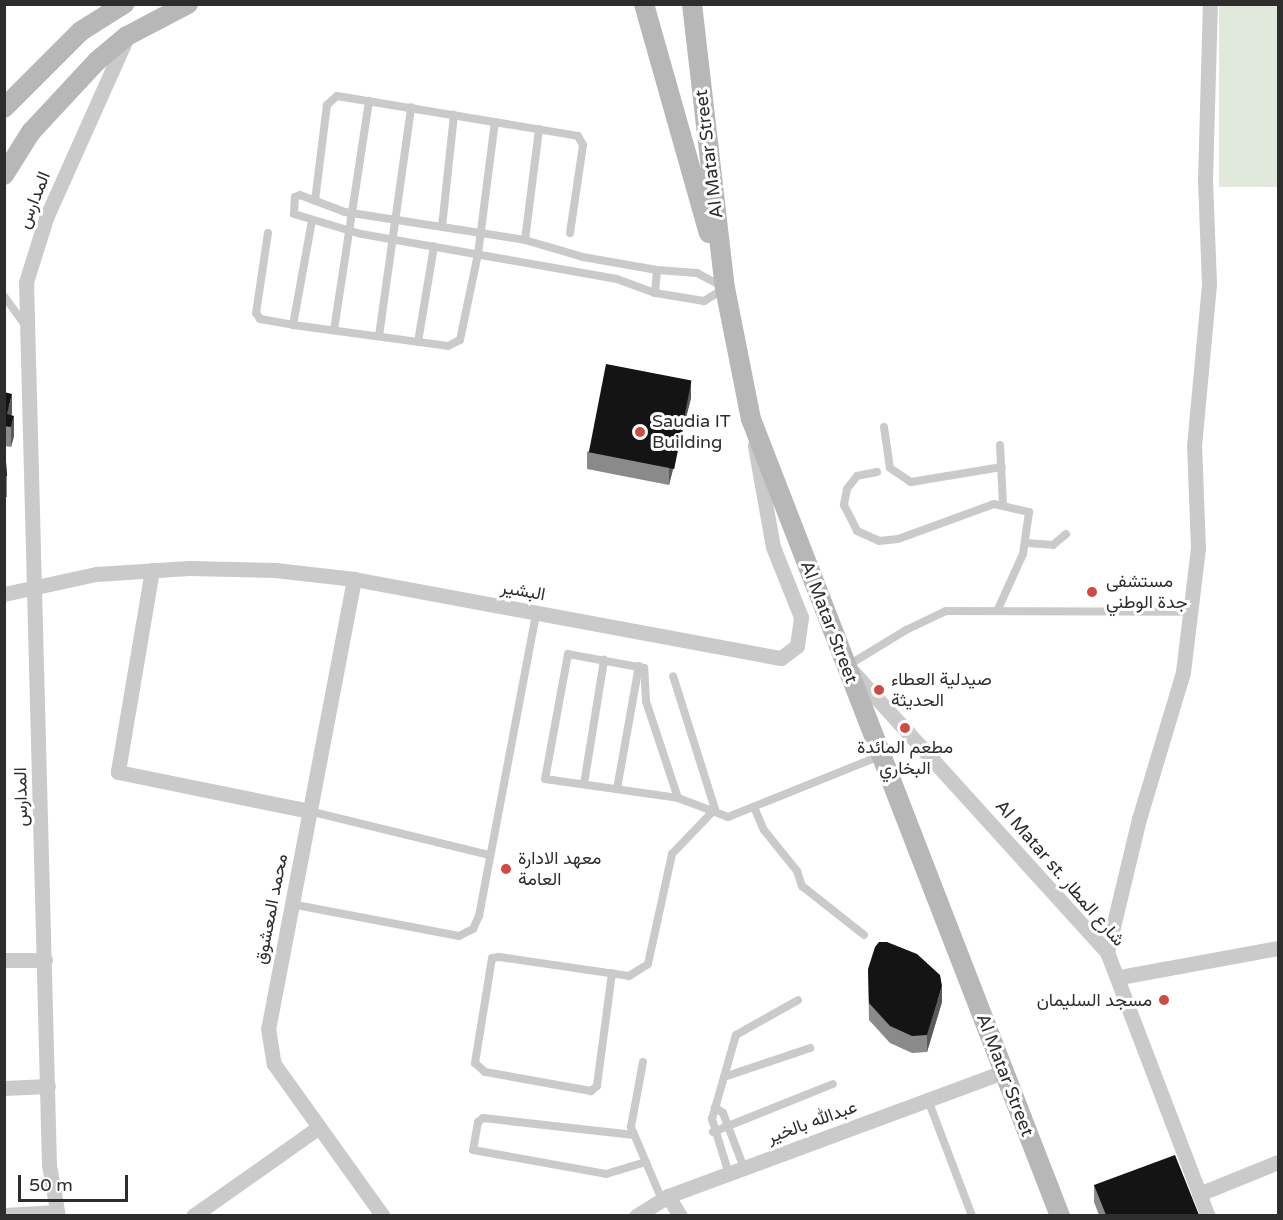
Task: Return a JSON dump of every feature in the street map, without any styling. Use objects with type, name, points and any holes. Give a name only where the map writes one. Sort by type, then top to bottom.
[{"type":"main road","points":[[4,108],[81,31],[124,4]]},
{"type":"main road","points":[[4,175],[31,132],[97,61],[127,36],[188,4]]},
{"type":"main road","points":[[644,4],[725,288]]},
{"type":"main road","name":"Al Matar Street","points":[[692,4],[725,288],[751,419],[1060,1215]]},
{"type":"street","points":[[1107,952],[1139,819],[1183,672],[1198,548],[1194,446],[1209,284],[1205,180],[1210,4]]},
{"type":"street","name":"المدارس","points":[[58,1214],[50,1175],[32,392],[26,327],[26,282],[46,218],[127,36]]},
{"type":"street","name":"البشير","points":[[4,594],[36,589],[96,574],[152,570],[275,570],[354,579],[781,658],[797,646],[801,617],[773,547],[751,419]]},
{"type":"street","points":[[152,570],[118,772],[309,811]]},
{"type":"street","name":"محمد المعشوق","points":[[354,579],[268,1028],[274,1064],[382,1215]]},
{"type":"street","name":"Al Matar st. شارع المطار","points":[[846,665],[1107,952],[1120,977],[1208,1215]]},
{"type":"street","points":[[1120,977],[1278,948]]},
{"type":"street","points":[[4,960],[45,960]]},
{"type":"street","name":"عبدالله بالخير","points":[[636,1215],[665,1198],[1004,1072]]},
{"type":"street","points":[[4,1088],[48,1086]]},
{"type":"street","points":[[193,1215],[319,1127]]},
{"type":"street","points":[[1199,1194],[1278,1162]]},
{"type":"street","points":[[665,1198],[680,1215]]},
{"type":"street","points":[[4,1215],[58,1214]]},
{"type":"lane","points":[[315,201],[327,105],[337,96],[582,138],[570,233]]},
{"type":"lane","points":[[334,330],[354,213],[369,101]]},
{"type":"lane","points":[[379,336],[411,107]]},
{"type":"lane","points":[[442,227],[454,115]]},
{"type":"lane","points":[[268,233],[256,313],[260,319],[448,346],[460,340],[478,254],[495,122]]},
{"type":"lane","points":[[525,240],[539,129]]},
{"type":"lane","points":[[298,195],[354,213],[525,240],[582,257],[657,270],[697,273],[725,288],[704,300],[655,293],[617,279],[351,231],[298,217],[293,210],[298,195]]},
{"type":"lane","points":[[293,325],[312,220]]},
{"type":"lane","points":[[418,342],[435,246]]},
{"type":"lane","points":[[580,273],[582,257]]},
{"type":"lane","points":[[655,293],[657,270]]},
{"type":"lane","points":[[4,296],[26,327]]},
{"type":"lane","points":[[884,427],[890,468],[913,483],[1002,467]]},
{"type":"lane","points":[[1000,445],[1003,505]]},
{"type":"lane","points":[[877,472],[861,475],[850,483],[844,505],[857,531],[879,541],[898,539],[994,504],[1031,514],[1026,543],[998,609]]},
{"type":"lane","points":[[1026,543],[1053,544],[1066,534]]},
{"type":"lane","points":[[846,665],[940,612],[998,609],[1190,612]]},
{"type":"lane","points":[[291,904],[459,936],[473,929],[479,916],[536,613]]},
{"type":"lane","points":[[678,798],[646,701],[648,675],[639,666],[568,654],[543,776],[678,798],[715,808],[729,817],[880,756]]},
{"type":"lane","points":[[584,784],[604,660]]},
{"type":"lane","points":[[617,789],[639,666]]},
{"type":"lane","points":[[673,676],[715,808]]},
{"type":"lane","points":[[754,807],[764,830],[797,871],[802,886],[864,935]]},
{"type":"lane","points":[[612,974],[597,1086],[591,1091],[485,1072],[475,1063],[492,958],[629,976],[648,964],[672,854],[715,808]]},
{"type":"lane","points":[[309,811],[490,855]]},
{"type":"lane","points":[[729,1174],[713,1132],[715,1107],[739,1032],[798,1000]]},
{"type":"lane","points":[[724,1077],[810,1048]]},
{"type":"lane","points":[[643,1062],[631,1126],[646,1162],[665,1198]]},
{"type":"lane","points":[[713,1132],[833,1084]]},
{"type":"lane","points":[[928,1100],[972,1215]]},
{"type":"lane","points":[[715,1107],[723,1113],[744,1168]]},
{"type":"lane","points":[[634,1135],[483,1118],[478,1122],[473,1150],[606,1174],[646,1162]]},
{"type":"shaded area","points":[[1219,5],[1278,5],[1278,187],[1219,187]]},
{"type":"building","points":[[606,364],[691,381],[674,469],[589,452]]},
{"type":"building","points":[[4,392],[12,394],[7,414],[14,416],[11,427],[4,426]]},
{"type":"building","points":[[4,435],[7,476],[4,476]]},
{"type":"building","points":[[879,942],[887,942],[917,954],[940,975],[942,986],[927,1035],[912,1036],[890,1026],[869,1003],[868,969],[875,947]]},
{"type":"building","points":[[1175,1155],[1199,1215],[1106,1215],[1094,1185]]},
{"type":"place","name":"Saudia IT Building","points":[[640,432]]},
{"type":"place","name":"مستشفى جدة الوطني","points":[[1092,592]]},
{"type":"place","name":"صيدلية العطاء الحديثة","points":[[879,690]]},
{"type":"place","name":"مطعم المائدة البخاري","points":[[905,728]]},
{"type":"place","name":"معهد الادارة العامة","points":[[506,869]]},
{"type":"place","name":"مسجد السليمان","points":[[1164,1000]]}]
